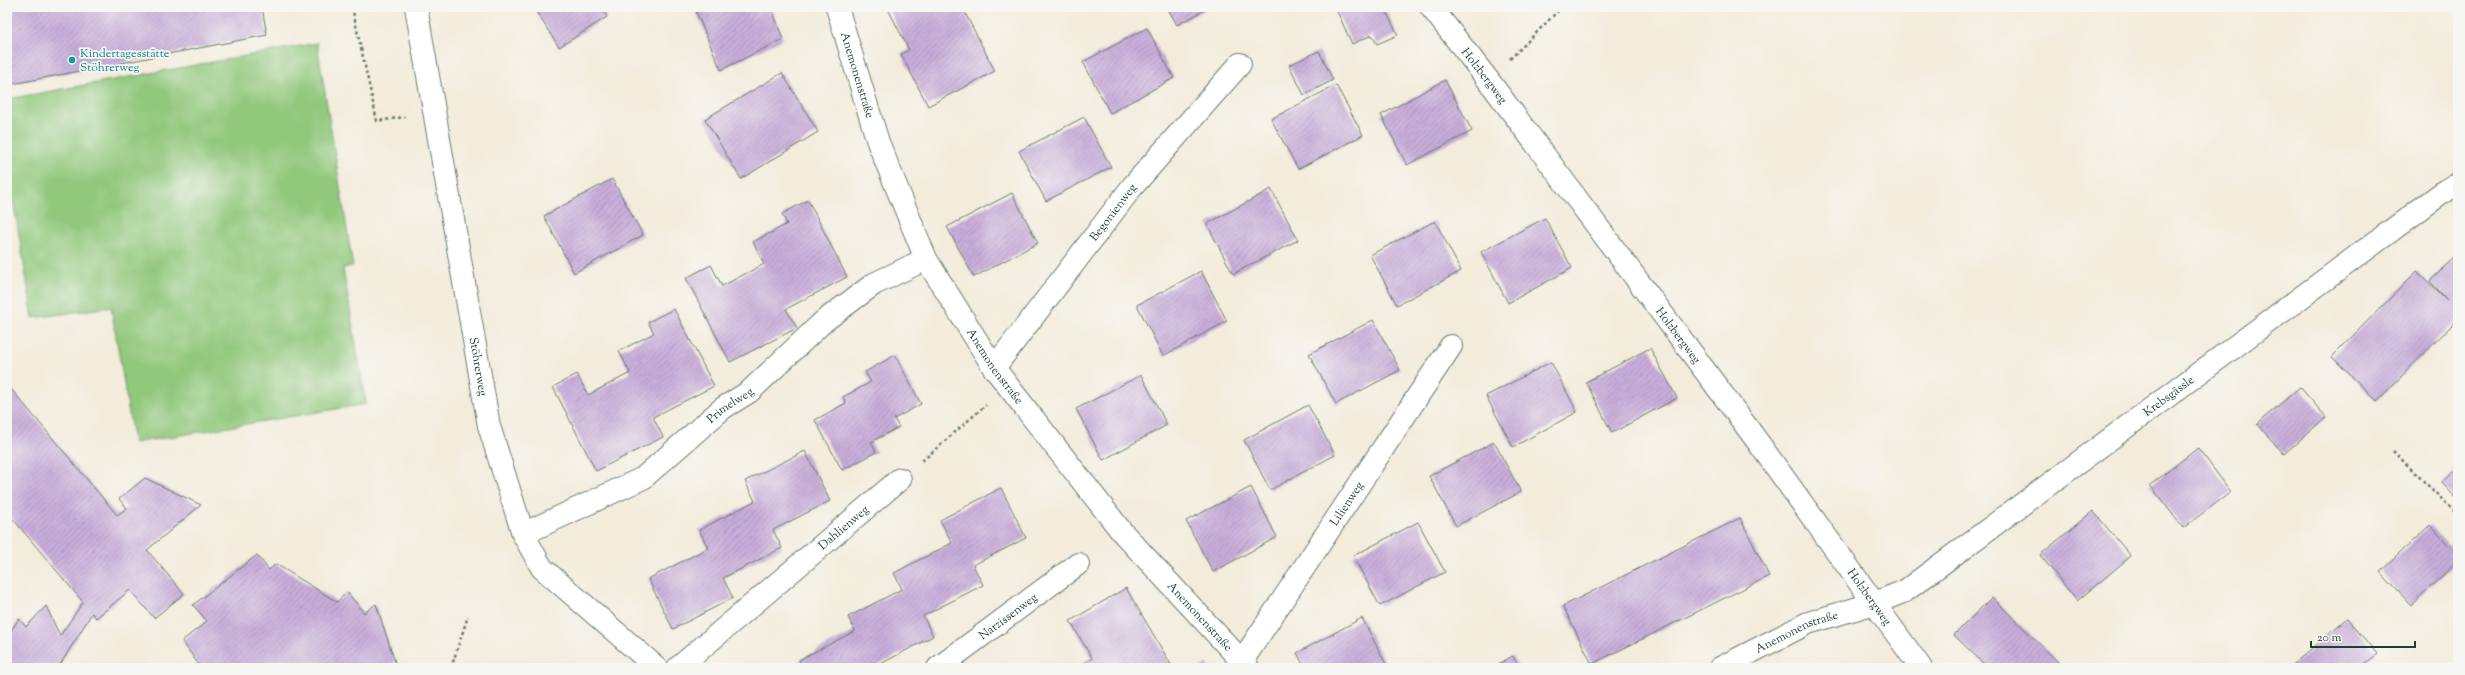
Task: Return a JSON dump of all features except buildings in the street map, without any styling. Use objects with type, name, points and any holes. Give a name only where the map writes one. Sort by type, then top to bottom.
[{"type":"street","name":"Stöhrerweg","points":[[416,7],[489,426],[523,534],[542,568],[656,668]]},
{"type":"street","name":"Anemonenstraße","points":[[837,7],[878,142],[926,259],[994,368],[1122,532],[1245,664]]},
{"type":"street","name":"Holzbergweg","points":[[1431,7],[1489,81],[1875,603],[1921,668]]},
{"type":"street","name":"Begonienweg","points":[[994,368],[1132,187],[1240,64]]},
{"type":"street","name":"Krebsgässle","points":[[1875,603],[1905,591],[2458,183]]},
{"type":"street","name":"Primelweg","points":[[523,534],[643,478],[723,408],[749,392],[824,321],[874,284],[926,259]]},
{"type":"street","name":"Lilienweg","points":[[1245,664],[1451,346]]},
{"type":"street","name":"Dahlienweg","points":[[678,668],[900,479]]},
{"type":"street","name":"Narzissenweg","points":[[938,668],[1078,564]]},
{"type":"street","name":"Anemonenstraße","points":[[1720,668],[1808,623],[1875,603]]},
{"type":"path","points":[[327,9],[341,7]]},
{"type":"path","points":[[352,7],[377,121],[435,113]]},
{"type":"path","points":[[1489,81],[1562,7]]},
{"type":"path","points":[[900,479],[1008,386]]},
{"type":"path","points":[[2393,451],[2458,515]]},
{"type":"path","points":[[451,668],[468,616]]},
{"type":"green space","points":[[317,43],[353,266],[343,268],[366,404],[134,443],[111,307],[33,318],[7,165],[7,99]]},
{"type":"place","name":"Kindertagesstätte Stöhrerweg","points":[[72,60]]}]
